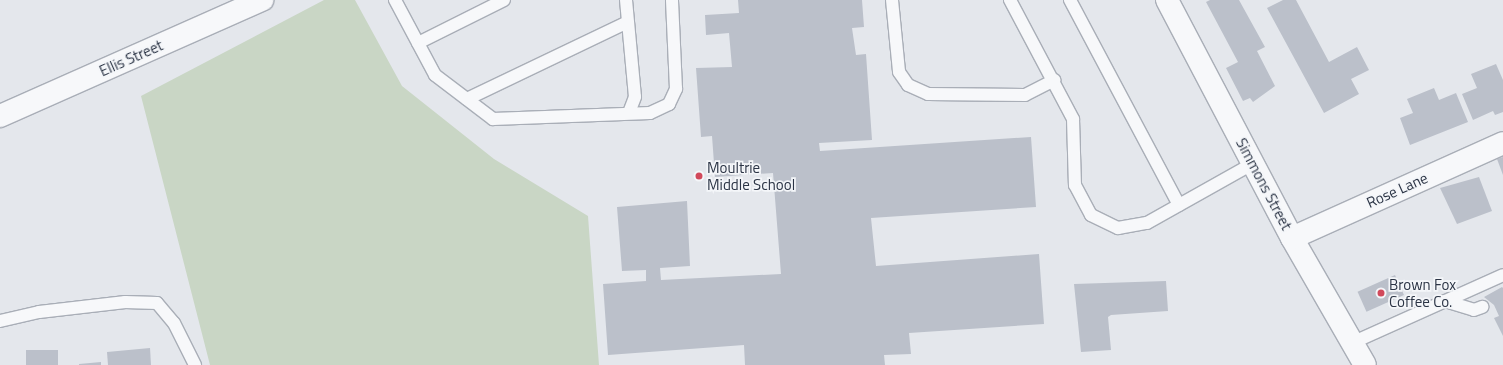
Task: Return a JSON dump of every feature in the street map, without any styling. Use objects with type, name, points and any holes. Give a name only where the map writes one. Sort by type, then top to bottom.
[{"type":"street","name":"Ellis Street","points":[[0,116],[262,0]]},
{"type":"street","name":"Simmons Street","points":[[1167,0],[1292,238],[1354,342],[1365,365]]},
{"type":"street","name":"Rose Lane","points":[[1292,238],[1503,143]]},
{"type":"lane","points":[[395,0],[435,75],[493,119],[650,113],[669,104],[676,89],[672,0]]},
{"type":"lane","points":[[418,43],[504,0]]},
{"type":"lane","points":[[626,0],[635,97],[629,113]]},
{"type":"lane","points":[[892,0],[899,72],[908,85],[928,94],[1025,95],[1054,80]]},
{"type":"lane","points":[[1010,0],[1054,80],[1073,120],[1076,185],[1091,215],[1118,228],[1146,223],[1252,164]]},
{"type":"lane","points":[[1070,0],[1179,205]]},
{"type":"lane","points":[[467,99],[628,22]]},
{"type":"lane","points":[[1354,342],[1503,275]]},
{"type":"lane","points":[[1445,301],[1474,310],[1482,306]]},
{"type":"lane","points":[[0,321],[39,312],[125,302],[157,303],[174,324],[195,365]]},
{"type":"green space","points":[[324,0],[355,0],[402,86],[494,159],[588,216],[599,365],[210,365],[141,96]]},
{"type":"building","points":[[738,0],[862,0],[864,27],[852,28],[856,55],[866,54],[872,140],[819,143],[820,151],[1031,137],[1036,207],[871,218],[876,266],[1039,254],[1044,324],[909,333],[911,354],[884,355],[885,365],[745,365],[744,345],[608,355],[603,284],[646,281],[646,270],[622,271],[617,207],[687,201],[690,266],[660,268],[661,280],[781,274],[773,173],[715,177],[712,136],[701,137],[696,68],[732,67],[729,33],[706,35],[705,15],[739,13]]},
{"type":"building","points":[[1210,0],[1239,0],[1265,47],[1257,51],[1275,86],[1253,102],[1250,98],[1243,101],[1226,68],[1238,62],[1206,2]]},
{"type":"building","points":[[1283,0],[1296,0],[1329,62],[1357,47],[1369,70],[1351,79],[1359,94],[1324,113],[1267,8]]},
{"type":"building","points":[[1496,64],[1503,80],[1503,112],[1495,115],[1493,111],[1473,120],[1462,94],[1477,88],[1471,74]]},
{"type":"building","points":[[1434,88],[1439,100],[1456,93],[1468,122],[1410,145],[1400,118],[1413,113],[1407,99]]},
{"type":"building","points":[[1503,157],[1503,175],[1497,159]]},
{"type":"building","points":[[1479,177],[1492,211],[1457,224],[1440,188]]},
{"type":"building","name":"Brown Fox Coffee Co.","points":[[1395,275],[1404,295],[1366,312],[1358,292]]},
{"type":"building","points":[[1166,281],[1168,311],[1111,315],[1108,317],[1111,350],[1081,352],[1074,284]]},
{"type":"building","points":[[1502,287],[1503,336],[1494,318],[1499,316],[1494,305],[1484,297]]},
{"type":"building","points":[[150,348],[151,365],[108,365],[107,352]]},
{"type":"building","points":[[26,350],[58,350],[58,365],[26,365]]},
{"type":"building","points":[[101,362],[101,365],[79,365],[79,364]]},
{"type":"place","name":"Moultrie Middle School","points":[[699,176]]},
{"type":"place","name":"Brown Fox Coffee Co.","points":[[1381,293]]}]
